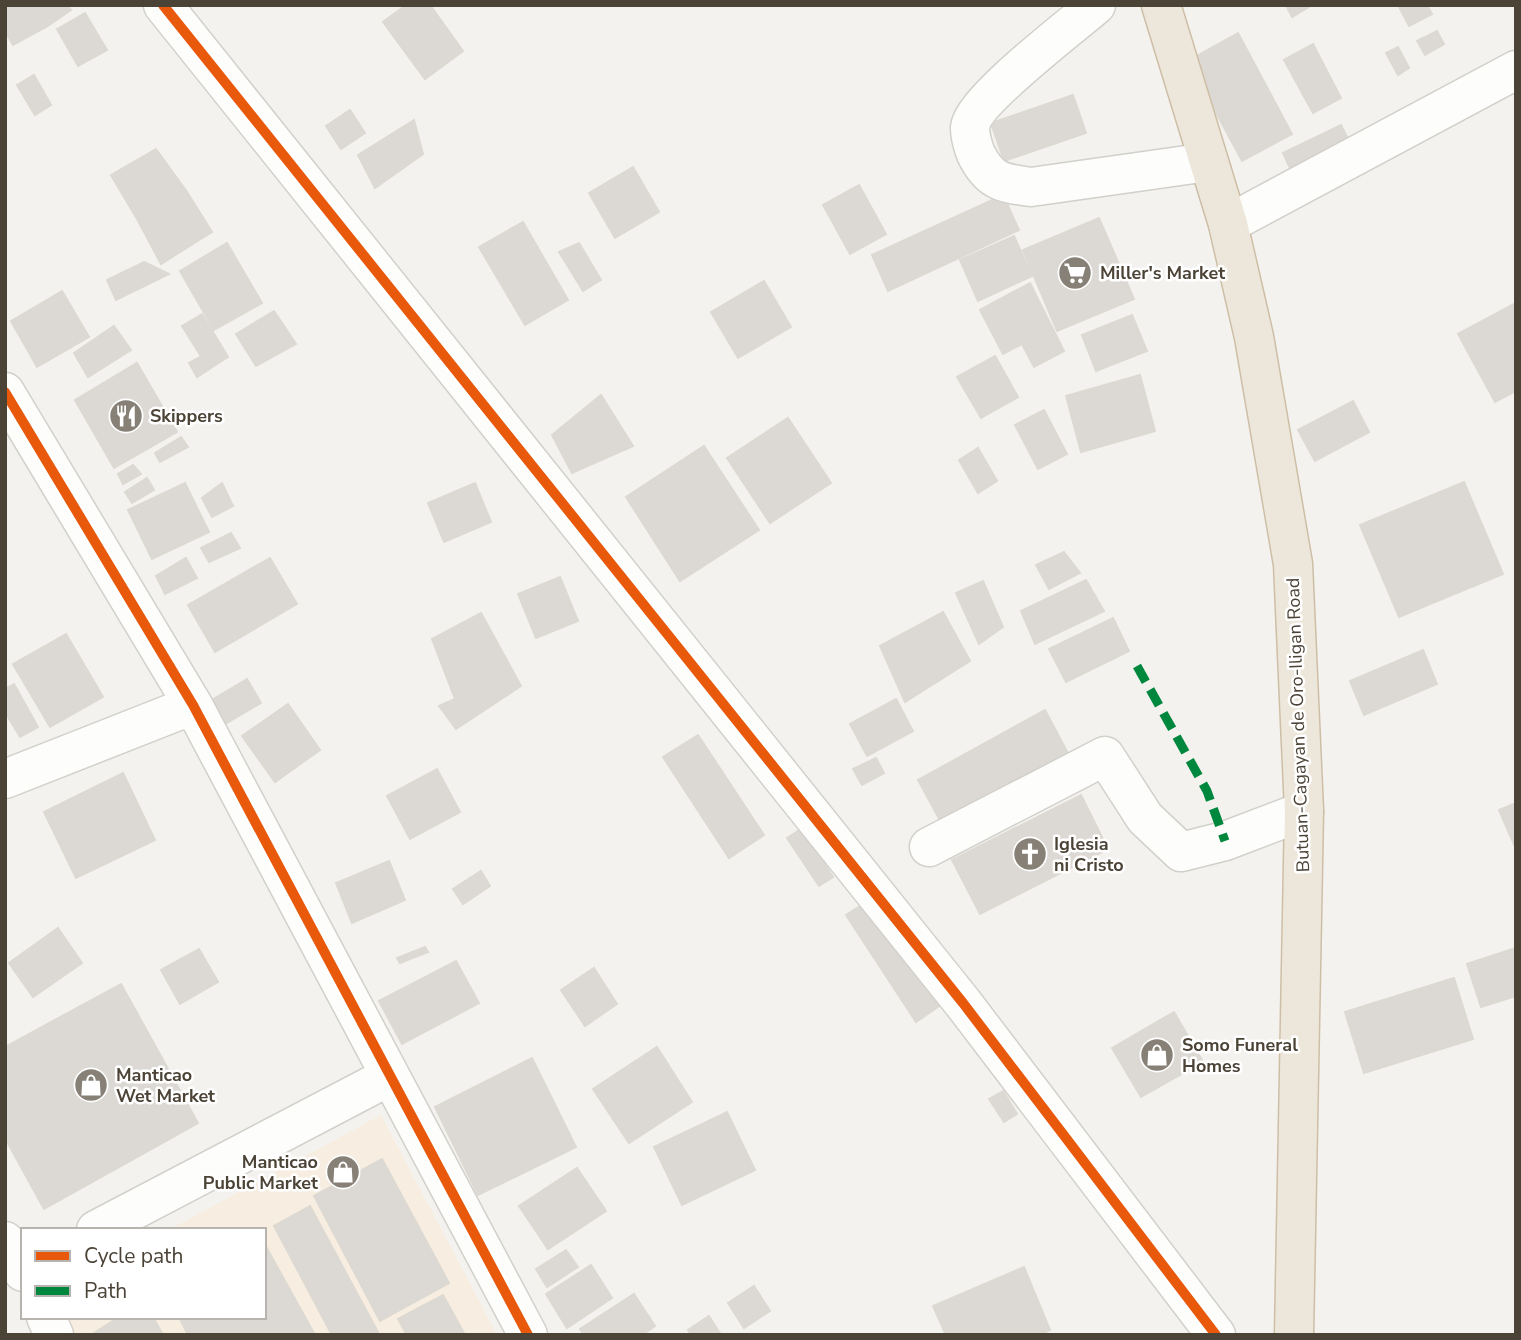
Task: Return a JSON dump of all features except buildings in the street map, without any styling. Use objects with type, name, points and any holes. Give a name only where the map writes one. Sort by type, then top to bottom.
[{"type":"highway","name":"Butuan-Cagayan de Oro-Iligan Road","points":[[1161,5],[1228,224],[1254,337],[1293,564],[1304,811],[1294,1335]]},
{"type":"street","points":[[163,5],[964,1003],[1216,1335]]},
{"type":"street","points":[[1096,5],[983,102],[970,126],[974,149],[986,173],[1005,183],[1031,187],[1208,162]]},
{"type":"street","points":[[1228,224],[1516,70]]},
{"type":"street","points":[[5,392],[193,705],[528,1335]]},
{"type":"street","points":[[5,779],[193,705]]},
{"type":"street","points":[[929,847],[1105,756],[1145,818],[1181,852],[1225,841],[1304,811]]},
{"type":"street","points":[[100,1228],[390,1076]]},
{"type":"street","points":[[47,1319],[54,1335]]},
{"type":"shaded area","name":"Manticao Public Market","points":[[381,1115],[497,1335],[73,1335],[65,1319],[266,1319],[266,1228],[173,1228]]},
{"type":"marked path","points":[[1137,666],[1207,791],[1225,841]]},
{"type":"cycle path","points":[[163,5],[963,1003],[1216,1335]]},
{"type":"cycle path","points":[[5,392],[193,705],[528,1335]]},
{"type":"place","name":"Miller's Market","points":[[1075,273]]},
{"type":"place","name":"Skippers","points":[[126,416]]},
{"type":"place","name":"Iglesia ni Cristo","points":[[1030,854]]},
{"type":"place","name":"Somo Funeral Homes","points":[[1157,1055]]},
{"type":"place","name":"Manticao Wet Market","points":[[91,1085]]},
{"type":"place","name":"Manticao Public Market","points":[[343,1172]]}]
